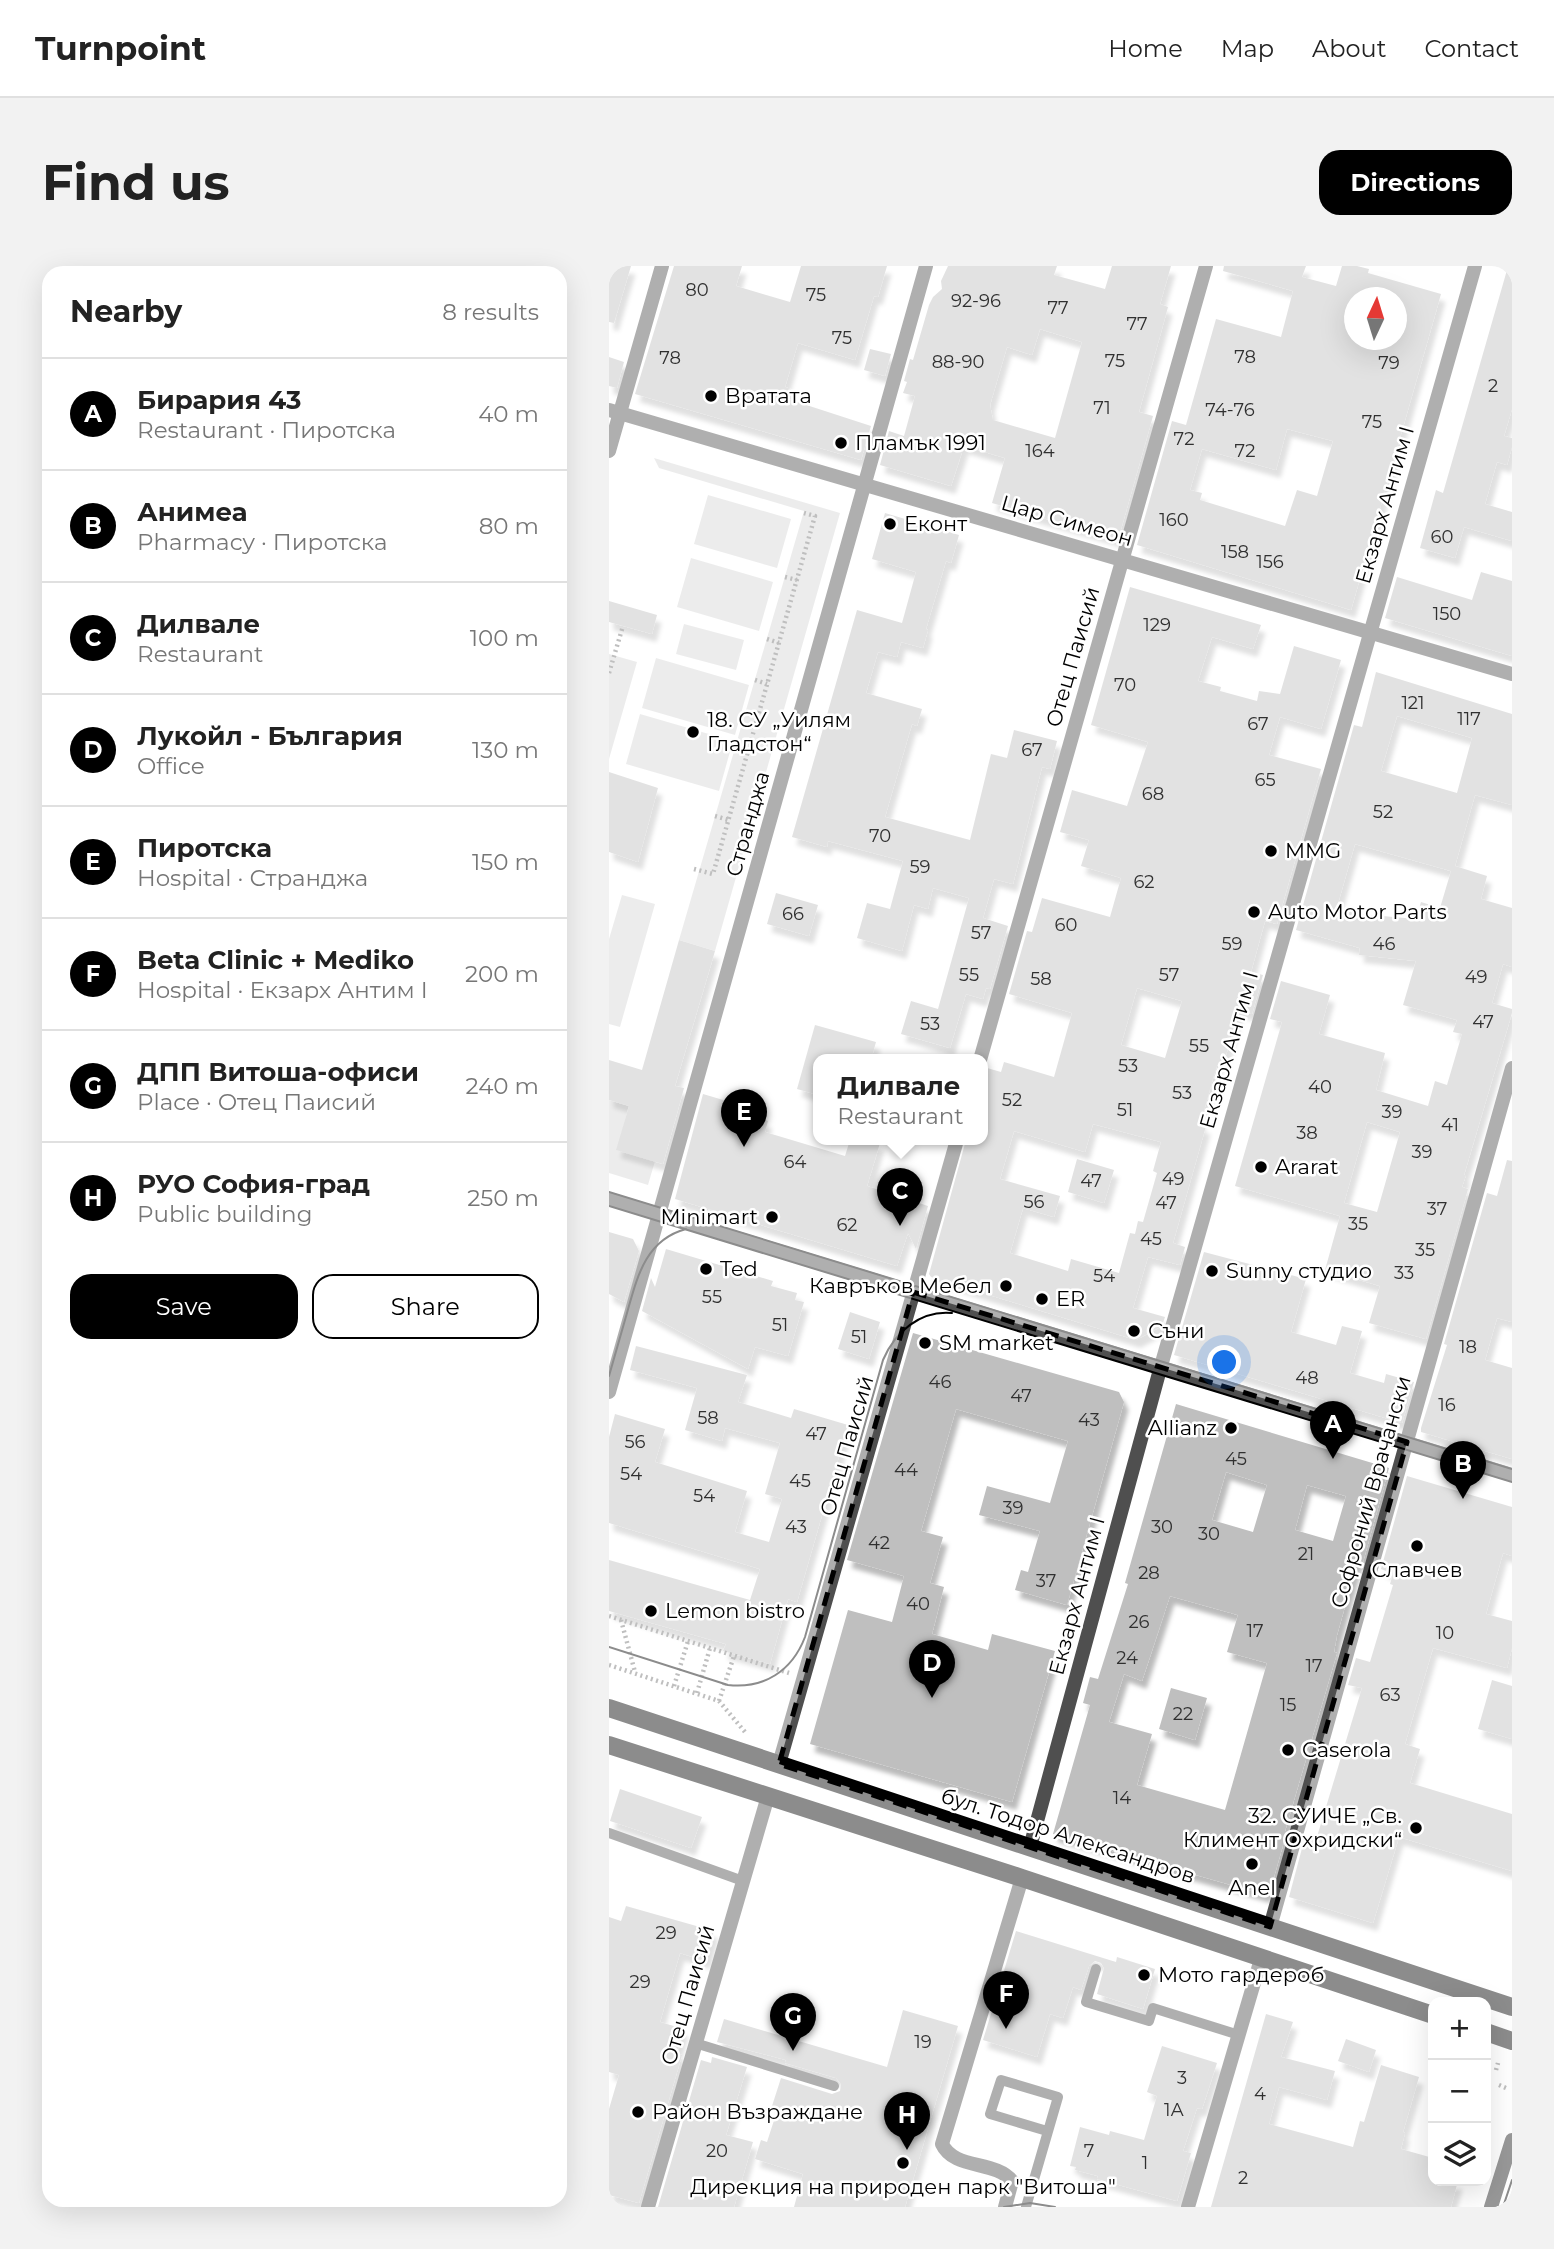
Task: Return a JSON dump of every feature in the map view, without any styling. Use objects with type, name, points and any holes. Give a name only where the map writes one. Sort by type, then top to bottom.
[{"type":"main road","name":"бул. Тодор Александров","points":[[609,1708],[1512,2007]]},
{"type":"main road","points":[[609,1745],[1022,1878],[1428,2013]]},
{"type":"main road","points":[[1491,2034],[1512,2040]]},
{"type":"main road","points":[[1491,2207],[1512,2140]]},
{"type":"street","points":[[609,451],[614,412],[662,266]]},
{"type":"street","name":"Странджа","points":[[609,1392],[926,266]]},
{"type":"street","name":"Отец Паисий","points":[[981,1054],[1206,266]]},
{"type":"street","name":"Екзарх Антим I","points":[[1030,1847],[1161,1367],[1475,266]]},
{"type":"street","name":"Цар Симеон","points":[[614,412],[1512,674]]},
{"type":"street","name":"Софроний Врачански","points":[[1270,1927],[1512,1068]]},
{"type":"street","name":"Отец Паисий","points":[[779,1764],[956,1145]]},
{"type":"street","points":[[609,1199],[1512,1475]]},
{"type":"street","name":"Отец Паисий","points":[[648,2207],[768,1796]]},
{"type":"street","points":[[1005,2207],[1012,2181],[1005,2173],[951,2156],[942,2144],[1022,1878]]},
{"type":"street","points":[[1188,2207],[1261,1959]]},
{"type":"lane","points":[[609,1833],[743,1881]]},
{"type":"lane","points":[[1096,1969],[1086,2002],[1149,2021],[1153,2008],[1239,2035]]},
{"type":"lane","points":[[695,2043],[834,2086]]},
{"type":"lane","points":[[1025,2207],[1058,2097],[1001,2080],[990,2114],[1047,2132]]},
{"type":"path","points":[[694,869],[713,874],[815,516],[804,513]]},
{"type":"path","points":[[785,577],[797,580]]},
{"type":"path","points":[[609,673],[623,625]]},
{"type":"path","points":[[767,639],[779,643]]},
{"type":"path","points":[[755,680],[767,684]]},
{"type":"path","points":[[737,741],[750,745]]},
{"type":"path","points":[[715,816],[729,820]]},
{"type":"path","points":[[609,1616],[803,1678]]},
{"type":"path","points":[[620,1619],[635,1673]]},
{"type":"path","points":[[674,1686],[688,1641]]},
{"type":"path","points":[[697,1693],[710,1648]]},
{"type":"path","points":[[719,1701],[734,1656]]},
{"type":"path","points":[[609,1665],[719,1701],[745,1733]]},
{"type":"path","points":[[1496,2070],[1498,2063]]},
{"type":"path","points":[[1499,2085],[1506,2088]]},
{"type":"highlighted area","points":[[913,1292],[1407,1442],[1270,1927],[779,1764]]},
{"type":"shaded area","points":[[654,458],[840,513],[715,951],[679,940],[804,511],[659,468]]},
{"type":"shaded area","points":[[708,495],[791,519],[777,568],[694,544]]},
{"type":"shaded area","points":[[691,558],[773,582],[759,631],[677,607]]},
{"type":"shaded area","points":[[684,624],[744,640],[736,670],[676,654]]},
{"type":"shaded area","points":[[609,654],[637,662],[609,759]]},
{"type":"shaded area","points":[[656,658],[749,685],[735,735],[642,708]]},
{"type":"shaded area","points":[[640,714],[733,741],[719,791],[626,764]]},
{"type":"shaded area","points":[[622,895],[655,904],[620,1027],[609,1024],[609,939]]},
{"type":"shaded area","points":[[609,1100],[629,1106],[617,1150],[655,1161],[648,1185],[609,1173]]},
{"type":"building","points":[[609,266],[631,266],[614,323],[609,322]]},
{"type":"building","points":[[674,266],[742,266],[736,286],[790,302],[801,266],[887,266],[878,297],[874,296],[855,360],[798,343],[785,387],[791,389],[788,399],[871,426],[861,460],[635,394]]},
{"type":"building","points":[[948,266],[1057,266],[1054,275],[1105,289],[1112,266],[1171,266],[1160,304],[1168,307],[1139,412],[1153,416],[1118,540],[992,503],[1005,458],[964,446],[951,486],[880,465],[889,431],[904,436],[915,396],[903,393],[907,382],[904,381],[929,305],[942,289],[941,281]],"holes":[[[1040,329],[1082,342],[1055,438],[993,420],[990,405],[1007,347],[1032,355]]]},
{"type":"building","points":[[1224,266],[1306,266],[1302,277],[1336,286],[1342,266],[1357,266],[1369,269],[1368,273],[1441,294],[1351,610],[1137,545],[1172,421],[1186,425],[1216,319],[1281,337],[1293,291],[1223,271]],"holes":[[[1287,429],[1333,441],[1317,496],[1297,490],[1285,526],[1200,500],[1202,493],[1190,490],[1202,449],[1276,470]]]},
{"type":"building","points":[[1507,270],[1512,270],[1512,409],[1504,436],[1512,438],[1512,447],[1507,465],[1497,462],[1485,504],[1512,512],[1512,541],[1464,527],[1455,558],[1420,548],[1436,490],[1443,493]]},
{"type":"building","points":[[870,349],[891,354],[885,376],[864,370]]},
{"type":"building","points":[[609,357],[624,362],[617,388],[609,386]]},
{"type":"building","points":[[885,513],[959,535],[951,563],[946,561],[923,648],[901,642],[897,657],[878,652],[866,693],[922,709],[917,726],[912,724],[885,817],[970,840],[991,754],[1007,758],[1014,730],[1057,741],[1050,769],[1042,767],[1013,884],[994,879],[983,918],[1008,926],[990,989],[986,988],[983,999],[966,994],[950,1048],[901,1034],[911,1001],[938,1009],[969,898],[933,888],[928,909],[914,905],[902,951],[857,938],[867,903],[890,909],[903,861],[828,841],[827,847],[792,837],[857,610],[902,623],[916,572],[872,559]]},
{"type":"building","points":[[1481,572],[1512,581],[1512,656],[1385,618],[1397,577],[1472,600]]},
{"type":"building","points":[[1130,587],[1261,625],[1253,649],[1212,637],[1198,681],[1221,687],[1220,691],[1257,701],[1259,691],[1280,694],[1294,646],[1341,660],[1321,729],[1280,717],[1269,755],[1321,769],[1277,924],[1265,921],[1251,972],[1263,975],[1252,1014],[1239,1010],[1226,1055],[1214,1075],[1200,1125],[1206,1126],[1173,1243],[1185,1247],[1180,1265],[1148,1257],[1133,1308],[1165,1317],[1162,1326],[1136,1340],[931,1277],[929,1274],[965,1145],[988,1145],[988,1068],[1001,1072],[1004,1062],[1054,1077],[1072,1013],[1009,994],[1027,931],[1032,932],[1042,898],[1110,917],[1121,878],[1081,866],[1089,840],[1060,832],[1072,790],[1127,806],[1148,742],[1091,725]],"holes":[[[1137,988],[1182,1001],[1165,1058],[1121,1045]],[[1093,1124],[1161,1142],[1153,1171],[1157,1173],[1143,1222],[1138,1221],[1135,1234],[1130,1233],[1119,1273],[1071,1259],[1068,1271],[1010,1253],[1023,1208],[1054,1217],[1060,1196],[1000,1179],[1014,1131],[1085,1152]]]},
{"type":"building","points":[[609,601],[657,615],[652,634],[609,622]]},
{"type":"building","points":[[1376,672],[1512,714],[1512,805],[1475,795],[1455,866],[1487,876],[1481,899],[1512,908],[1512,967],[1503,964],[1492,1003],[1512,1009],[1512,1013],[1464,1175],[1462,1187],[1468,1189],[1426,1339],[1369,1323],[1380,1286],[1325,1270],[1340,1216],[1235,1186],[1282,1022],[1270,1019],[1281,981],[1330,995],[1319,1034],[1385,1053],[1376,1090],[1428,1106],[1435,1081],[1447,1085],[1462,1034],[1453,1032],[1457,1020],[1403,1005],[1416,961],[1359,955],[1360,948],[1296,930],[1354,725],[1362,727]],"holes":[[[1397,716],[1472,738],[1457,793],[1381,771]],[[1355,844],[1451,871],[1440,908],[1421,902],[1416,919],[1360,914],[1337,907]],[[1367,1122],[1400,1132],[1377,1212],[1344,1203]]]},
{"type":"building","points":[[609,772],[658,788],[638,862],[609,852]]},
{"type":"building","points":[[776,893],[818,905],[809,936],[767,924]]},
{"type":"building","points":[[679,940],[715,951],[675,1086],[684,1088],[663,1164],[616,1150],[629,1106],[609,1100],[609,1060],[642,1070]]},
{"type":"building","points":[[815,1025],[876,1042],[873,1054],[813,1054],[813,1094],[797,1089]]},
{"type":"building","points":[[703,1094],[740,1105],[738,1112],[768,1121],[765,1132],[845,1156],[848,1145],[879,1145],[867,1186],[928,1206],[916,1249],[908,1233],[897,1266],[675,1199]]},
{"type":"building","points":[[1077,1159],[1114,1170],[1104,1203],[1068,1192]]},
{"type":"building","points":[[1507,1160],[1512,1161],[1512,1322],[1497,1318],[1485,1360],[1512,1368],[1512,1459],[1421,1432],[1487,1193],[1497,1196]]},
{"type":"building","points":[[609,1232],[633,1239],[639,1251],[624,1302],[609,1294]]},
{"type":"building","points":[[666,1249],[773,1281],[771,1286],[797,1293],[795,1300],[804,1302],[788,1356],[755,1347],[748,1369],[642,1311],[651,1278],[655,1287]]},
{"type":"building","points":[[1204,1252],[1306,1279],[1291,1332],[1336,1345],[1342,1326],[1362,1331],[1350,1373],[1384,1383],[1386,1374],[1414,1382],[1402,1423],[1174,1355]]},
{"type":"building","points":[[850,1312],[880,1322],[869,1359],[838,1349]]},
{"type":"building","points":[[913,1333],[1119,1392],[1124,1402],[1067,1605],[1015,1590],[1021,1570],[1028,1572],[1040,1531],[979,1515],[987,1486],[1050,1503],[1068,1441],[956,1409],[921,1531],[943,1537],[930,1583],[944,1587],[932,1634],[988,1650],[992,1634],[1055,1651],[1012,1802],[810,1744],[848,1610],[892,1622],[904,1576],[847,1560]]},
{"type":"building","points":[[636,1346],[747,1375],[738,1402],[791,1418],[794,1409],[848,1425],[797,1602],[788,1599],[770,1664],[723,1651],[726,1644],[609,1611],[609,1560],[750,1600],[760,1569],[609,1523],[609,1437],[615,1414],[665,1429],[655,1462],[747,1491],[735,1532],[769,1542],[782,1499],[765,1494],[780,1443],[725,1428],[722,1441],[685,1430],[697,1388],[630,1370]]},
{"type":"building","points":[[1176,1404],[1389,1468],[1363,1562],[1358,1560],[1337,1635],[1334,1652],[1337,1653],[1270,1891],[1267,1890],[1266,1895],[1053,1834],[1090,1705],[1083,1703],[1090,1677],[1098,1679],[1128,1584],[1125,1583]],"holes":[[[1226,1472],[1267,1485],[1253,1532],[1212,1520]],[[1307,1485],[1346,1496],[1333,1541],[1295,1530]],[[1170,1596],[1238,1615],[1227,1652],[1267,1663],[1225,1810],[1137,1785],[1152,1734],[1109,1722],[1124,1674],[1142,1681]]]},
{"type":"building","points":[[1407,1476],[1512,1507],[1512,1556],[1503,1553],[1486,1614],[1512,1621],[1512,1648],[1507,1668],[1433,1648],[1405,1744],[1420,1749],[1410,1783],[1512,1814],[1512,1871],[1399,1837],[1373,1923],[1289,1897],[1305,1837],[1316,1840],[1362,1688],[1348,1685],[1356,1658],[1370,1662],[1393,1585],[1390,1584],[1393,1574],[1381,1569]]},
{"type":"building","points":[[1492,1680],[1512,1686],[1512,1739],[1478,1729]]},
{"type":"building","points":[[1171,1688],[1207,1698],[1195,1740],[1159,1729]]},
{"type":"building","points":[[620,1789],[702,1817],[691,1848],[610,1821]]},
{"type":"building","points":[[626,1906],[714,1931],[706,1961],[680,1953],[660,2022],[684,2029],[677,2053],[682,2055],[639,2203],[609,2195],[609,2109],[619,2075],[609,2072],[609,1917],[621,1921]]},
{"type":"building","points":[[1016,1931],[1116,1962],[1117,1957],[1155,1969],[1143,2009],[1097,1994],[1104,1968],[1101,1963],[1095,1961],[1089,1966],[1081,1990],[1073,1987],[1063,2018],[1050,2014],[1037,2057],[983,2040]]},
{"type":"building","points":[[903,2010],[958,2026],[905,2207],[794,2207],[803,2174],[755,2159],[761,2140],[767,2142],[778,2108],[772,2106],[781,2078],[832,2094],[840,2091],[841,2084],[836,2078],[785,2063],[786,2060],[717,2042],[724,2019],[887,2067]]},
{"type":"building","points":[[1266,2014],[1293,2022],[1281,2057],[1335,2071],[1327,2100],[1279,2087],[1269,2124],[1353,2147],[1360,2121],[1364,2122],[1381,2065],[1419,2077],[1403,2132],[1405,2133],[1401,2149],[1428,2157],[1428,2186],[1457,2186],[1451,2207],[1211,2207]]},
{"type":"building","points":[[1346,2039],[1376,2050],[1369,2072],[1338,2061]]},
{"type":"building","points":[[1162,2046],[1217,2063],[1202,2109],[1197,2108],[1183,2151],[1191,2153],[1177,2201],[1097,2179],[1098,2176],[1070,2166],[1080,2127],[1144,2140],[1157,2096],[1147,2092]]},
{"type":"building","points":[[712,2057],[747,2067],[726,2135],[753,2142],[734,2207],[658,2207],[701,2060],[711,2063]]},
{"type":"tram line","points":[[609,1192],[1512,1469]]},
{"type":"tram line","points":[[609,1206],[1512,1482]]},
{"type":"tram line","points":[[609,1376],[639,1274],[645,1262],[661,1242],[686,1229]]},
{"type":"tram line","points":[[609,1647],[728,1685],[765,1681],[784,1668],[793,1659],[805,1637],[883,1360],[894,1340],[910,1325],[929,1315],[952,1313]]},
{"type":"tram line","points":[[1503,2207],[1512,2180]]},
{"type":"tram line","points":[[1004,2207],[1030,2203],[1055,2207]]},
{"type":"place","name":"Вратата","points":[[711,396]]},
{"type":"place","name":"Пламък 1991","points":[[841,443]]},
{"type":"place","name":"Еконт","points":[[890,524]]},
{"type":"place","name":"18. СУ „Уилям Гладстон“","points":[[693,732]]},
{"type":"place","name":"MMG","points":[[1271,851]]},
{"type":"place","name":"Auto Motor Parts","points":[[1254,912]]},
{"type":"place","name":"Пиротска","points":[[744,1147]]},
{"type":"place","name":"Ararat","points":[[1261,1167]]},
{"type":"place","name":"Minimart","points":[[772,1217]]},
{"type":"place","name":"Дилвале","points":[[900,1226]]},
{"type":"place","name":"Ted","points":[[706,1269]]},
{"type":"place","name":"Sunny студио","points":[[1212,1271]]},
{"type":"place","name":"Кавръков Мебел","points":[[1006,1286]]},
{"type":"place","name":"ER","points":[[1042,1299]]},
{"type":"place","name":"Съни","points":[[1134,1331]]},
{"type":"place","name":"SM market","points":[[925,1343]]},
{"type":"place","name":"Allianz","points":[[1231,1428]]},
{"type":"place","name":"Бирария 43","points":[[1333,1459]]},
{"type":"place","name":"Анимеа","points":[[1463,1499]]},
{"type":"place","name":"Славчев","points":[[1417,1546]]},
{"type":"place","name":"Lemon bistro","points":[[651,1611]]},
{"type":"place","name":"Лукойл - България","points":[[932,1698]]},
{"type":"place","name":"Caserola","points":[[1288,1750]]},
{"type":"place","name":"32. СУИЧЕ „Св. Климент Охридски“","points":[[1416,1828]]},
{"type":"place","name":"Anel","points":[[1252,1864]]},
{"type":"place","name":"Мото гардероб","points":[[1144,1975]]},
{"type":"place","name":"Beta Clinic + Mediko","points":[[1006,2029]]},
{"type":"place","name":"ДПП Витоша-офиси","points":[[793,2051]]},
{"type":"place","name":"Район Възраждане","points":[[638,2112]]},
{"type":"place","name":"РУО София-град","points":[[907,2150]]},
{"type":"place","name":"Дирекция на природен парк \"Витоша\"","points":[[903,2163]]}]
